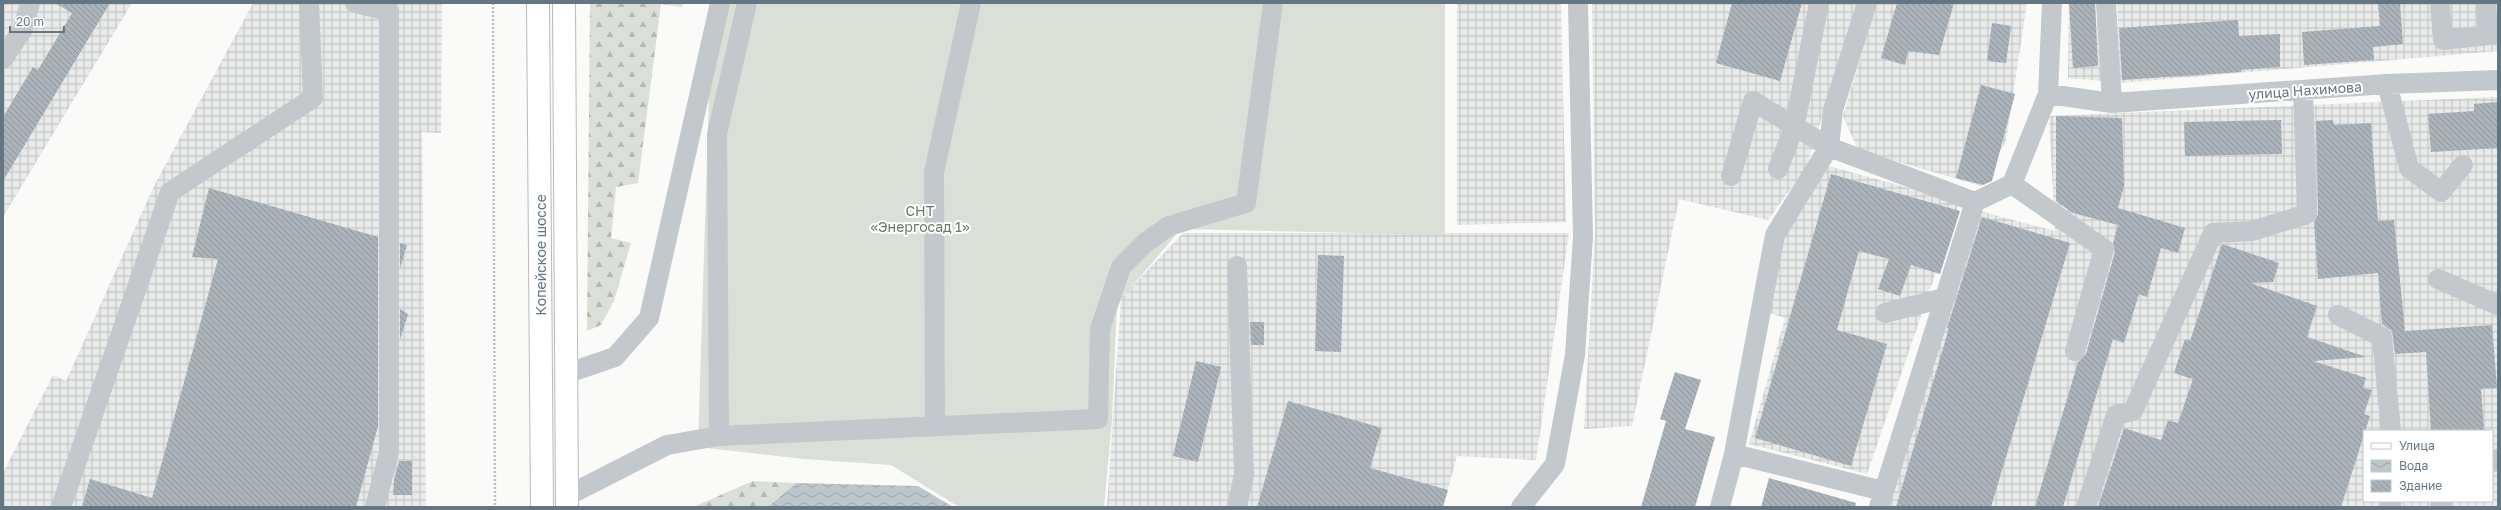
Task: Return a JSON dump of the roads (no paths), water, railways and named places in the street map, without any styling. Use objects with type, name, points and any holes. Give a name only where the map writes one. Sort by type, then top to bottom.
[{"type":"main road","name":"Копейское шоссе","points":[[538,3],[542,507]]},
{"type":"main road","name":"Копейское шоссе","points":[[564,3],[565,374],[567,502]]},
{"type":"street","points":[[3,60],[23,29],[30,3]]},
{"type":"street","points":[[61,507],[170,192],[313,98],[309,3]]},
{"type":"street","points":[[355,3],[389,11],[389,452],[375,507]]},
{"type":"street","points":[[565,374],[615,357],[649,318],[720,3]]},
{"type":"street","points":[[719,436],[717,134],[747,3]]},
{"type":"street","points":[[935,425],[934,172],[971,3]]},
{"type":"street","points":[[567,502],[667,445],[719,436],[935,425],[1098,419],[1100,328],[1121,267],[1145,244],[1169,226],[1246,203],[1273,3]]},
{"type":"street","points":[[1521,507],[1555,464],[1575,355],[1583,237],[1578,3]]},
{"type":"street","points":[[1778,169],[1794,128],[1819,3]]},
{"type":"street","points":[[1720,507],[1734,454],[1775,235],[1829,147],[1834,110],[1867,3]]},
{"type":"street","points":[[1734,454],[1881,499],[1975,202],[2012,184],[2048,94],[2052,3]]},
{"type":"street","points":[[2106,3],[2112,103]]},
{"type":"street","points":[[2440,3],[2443,40],[2493,35],[2486,3]]},
{"type":"street","name":"улица Нахимова","points":[[2048,94],[2112,103],[2387,84],[2498,80]]},
{"type":"street","points":[[2387,84],[2409,168],[2441,192],[2463,166]]},
{"type":"street","points":[[2086,507],[2116,415],[2133,411],[2213,233],[2252,231],[2307,214],[2303,90]]},
{"type":"street","points":[[1731,176],[1753,101],[1794,128],[1829,147],[1975,202]]},
{"type":"street","points":[[2012,184],[2104,249],[2075,351]]},
{"type":"street","points":[[1237,266],[1244,475],[1237,507]]},
{"type":"street","points":[[2438,279],[2498,305]]},
{"type":"street","points":[[1885,313],[1944,298]]},
{"type":"street","points":[[2338,315],[2382,337],[2391,430]]},
{"type":"water","points":[[796,483],[918,486],[953,507],[768,507]]},
{"type":"park label","name":"СНТ «Энергосад 1»","points":[[920,218]]}]
